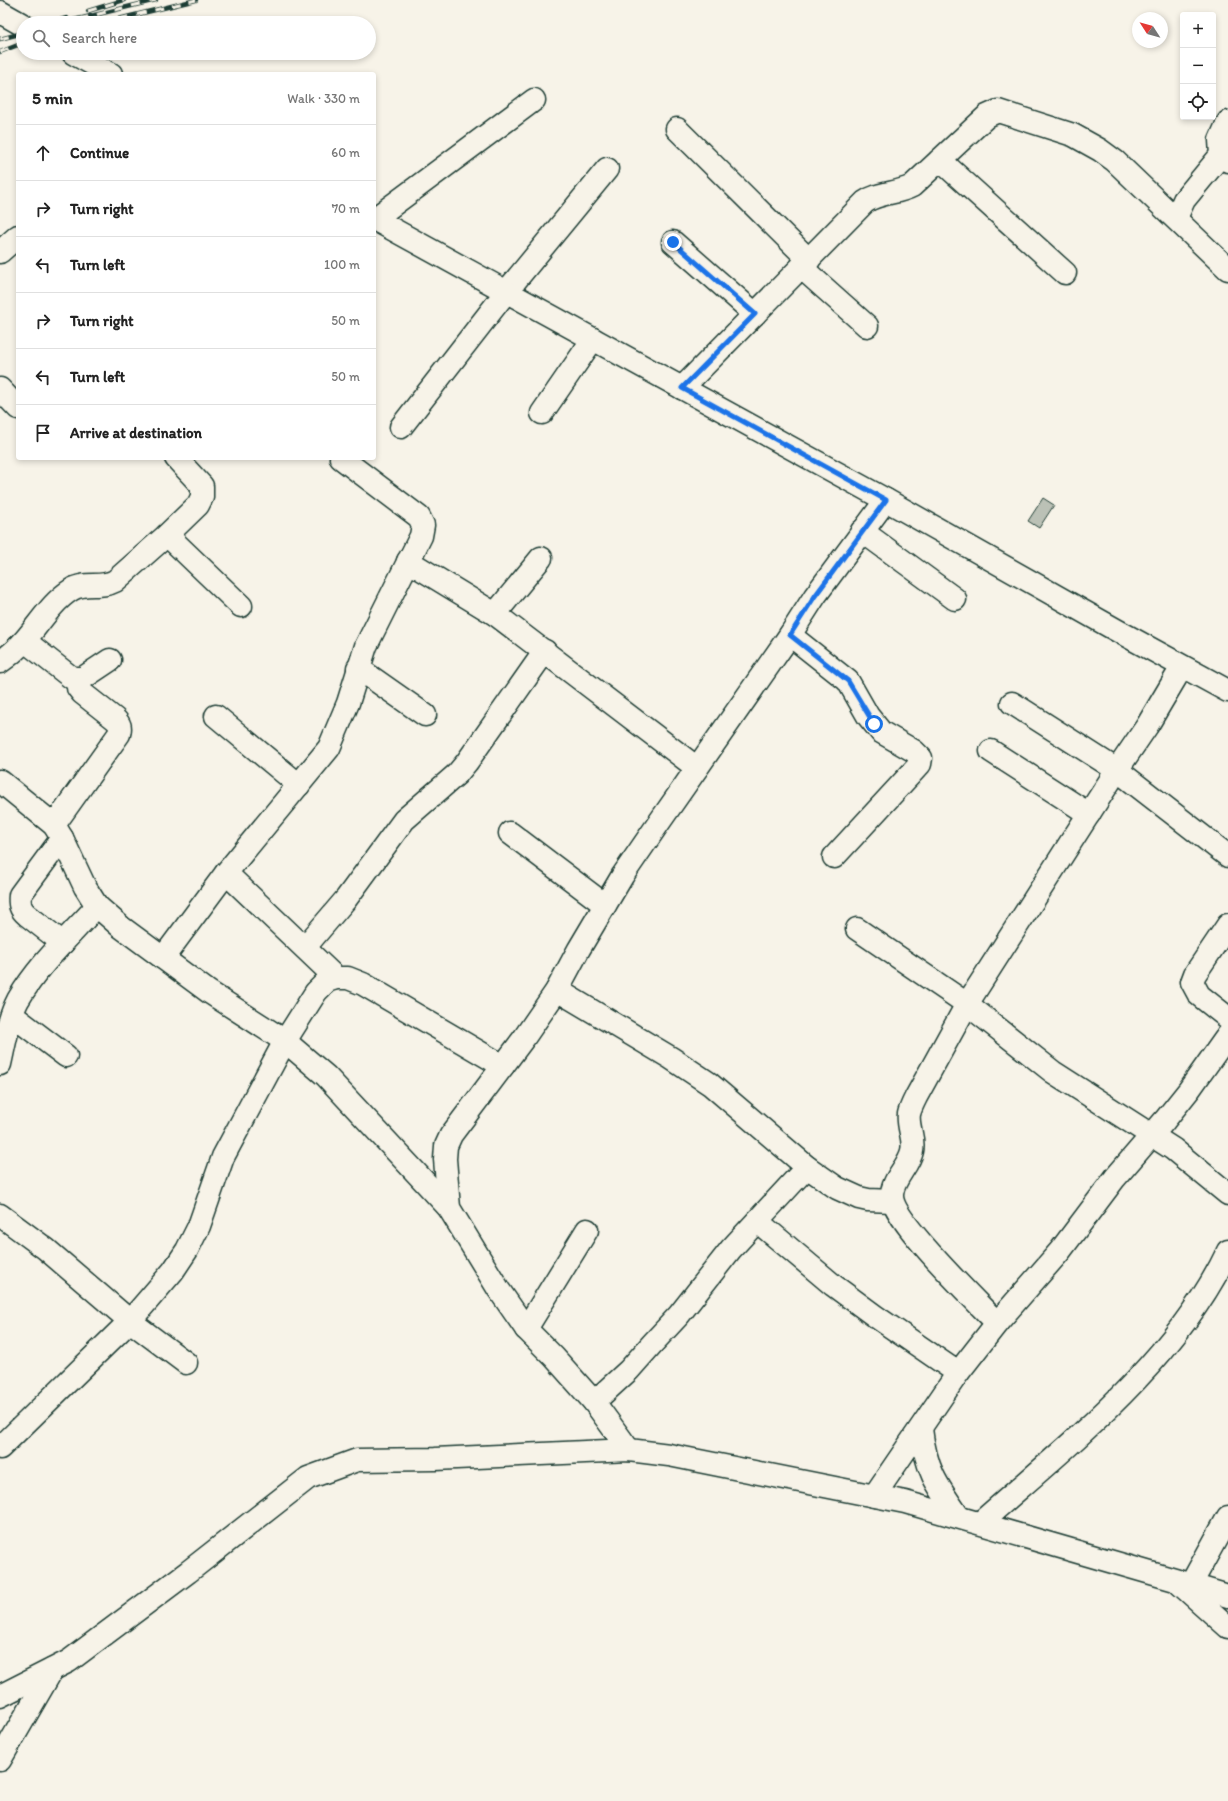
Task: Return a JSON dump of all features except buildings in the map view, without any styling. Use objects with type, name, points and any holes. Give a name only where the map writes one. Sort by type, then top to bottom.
[{"type":"street","points":[[0,12],[16,21]]},
{"type":"street","points":[[86,60],[107,72]]},
{"type":"street","points":[[376,218],[534,100]]},
{"type":"street","points":[[682,388],[865,202],[878,195],[907,189],[920,180],[987,116],[998,111],[1007,112],[1073,135],[1100,150],[1115,161],[1135,182],[1176,218],[1228,269]]},
{"type":"street","points":[[1176,218],[1184,200],[1224,158],[1220,140],[1228,122]]},
{"type":"street","points":[[677,129],[805,264],[867,326]]},
{"type":"street","points":[[940,160],[1065,273]]},
{"type":"street","points":[[401,427],[506,292],[607,169]]},
{"type":"street","points":[[376,220],[886,500],[1182,667],[1228,691]]},
{"type":"street","points":[[0,252],[16,238]]},
{"type":"street","points":[[673,242],[755,314]]},
{"type":"street","points":[[542,413],[593,339]]},
{"type":"street","points":[[0,389],[16,406]]},
{"type":"street","points":[[0,662],[25,641],[61,598],[72,590],[83,585],[107,585],[115,581],[167,535],[198,504],[202,497],[202,486],[178,460]]},
{"type":"street","points":[[163,958],[226,873],[320,760],[335,735],[348,703],[366,646],[421,536],[423,526],[419,517],[344,460]]},
{"type":"street","points":[[449,1208],[444,1159],[446,1146],[451,1135],[503,1066],[557,990],[623,875],[790,635],[815,596],[886,500]]},
{"type":"street","points":[[862,531],[955,599]]},
{"type":"street","points":[[167,535],[241,606]]},
{"type":"street","points":[[495,614],[541,558]]},
{"type":"street","points":[[408,561],[495,614],[697,768]]},
{"type":"street","points":[[790,635],[848,681],[868,716],[881,732],[914,751],[921,758],[920,764],[834,857]]},
{"type":"street","points":[[25,641],[66,675],[78,679],[83,678],[110,660]]},
{"type":"street","points":[[305,947],[346,899],[404,820],[456,774],[467,762],[545,651]]},
{"type":"street","points":[[997,1323],[915,1235],[896,1210],[892,1201],[892,1192],[912,1153],[913,1144],[909,1113],[916,1097],[967,1004],[1116,770],[1147,726],[1182,667]]},
{"type":"street","points":[[358,668],[425,715]]},
{"type":"street","points":[[64,943],[27,915],[22,910],[19,901],[20,895],[119,734],[119,723],[82,693],[78,688],[78,679]]},
{"type":"street","points":[[1012,702],[1116,770],[1228,856]]},
{"type":"street","points":[[216,716],[299,784]]},
{"type":"street","points":[[991,751],[1089,814]]},
{"type":"street","points":[[0,781],[58,832],[85,887],[97,906],[121,927],[209,992],[285,1042],[326,1076],[346,1096],[449,1208],[499,1290],[526,1329],[554,1356],[594,1402],[629,1450]]},
{"type":"street","points":[[510,833],[605,906]]},
{"type":"street","points":[[226,873],[336,978]]},
{"type":"street","points":[[0,1064],[12,1015],[18,1000],[45,963],[97,906]]},
{"type":"street","points":[[1228,925],[1195,974],[1192,982],[1199,995],[1228,1018]]},
{"type":"street","points":[[857,929],[967,1004],[1053,1072],[1152,1135],[1187,1160],[1228,1194]]},
{"type":"street","points":[[0,1448],[130,1321],[173,1271],[187,1250],[199,1226],[224,1157],[285,1042],[316,992],[327,982],[336,978],[348,978],[363,984],[503,1066]]},
{"type":"street","points":[[557,990],[672,1058],[710,1084],[807,1166],[850,1194],[868,1200],[892,1201]]},
{"type":"street","points":[[12,1015],[66,1056]]},
{"type":"street","points":[[874,1496],[958,1373],[997,1323],[1060,1251],[1115,1178],[1189,1090],[1228,1036]]},
{"type":"street","points":[[594,1402],[629,1370],[678,1315],[731,1249],[807,1166]]},
{"type":"street","points":[[0,1215],[46,1249],[130,1321],[186,1363]]},
{"type":"street","points":[[757,1221],[833,1285],[874,1316],[958,1373]]},
{"type":"street","points":[[526,1329],[587,1230]]},
{"type":"street","points":[[980,1523],[1132,1384],[1173,1339],[1200,1301],[1228,1251]]},
{"type":"street","points":[[921,1429],[924,1452],[930,1472],[938,1487],[959,1517]]},
{"type":"street","points":[[0,1696],[69,1661],[103,1637],[308,1478],[357,1460],[434,1459],[629,1450],[676,1456],[905,1502],[1228,1596]]},
{"type":"street","points":[[1183,1582],[1228,1517]]},
{"type":"street","points":[[1183,1582],[1228,1627]]},
{"type":"street","points":[[0,1760],[52,1670]]},
{"type":"railway","points":[[88,11],[124,0]]},
{"type":"railway","points":[[91,16],[156,0]]},
{"type":"railway","points":[[131,16],[196,0]]},
{"type":"railway","points":[[0,39],[16,35]]},
{"type":"railway","points":[[0,52],[16,46]]},
{"type":"route","points":[[673,242],[755,314],[682,388],[886,500],[815,596],[790,635],[848,681],[874,724]]}]
